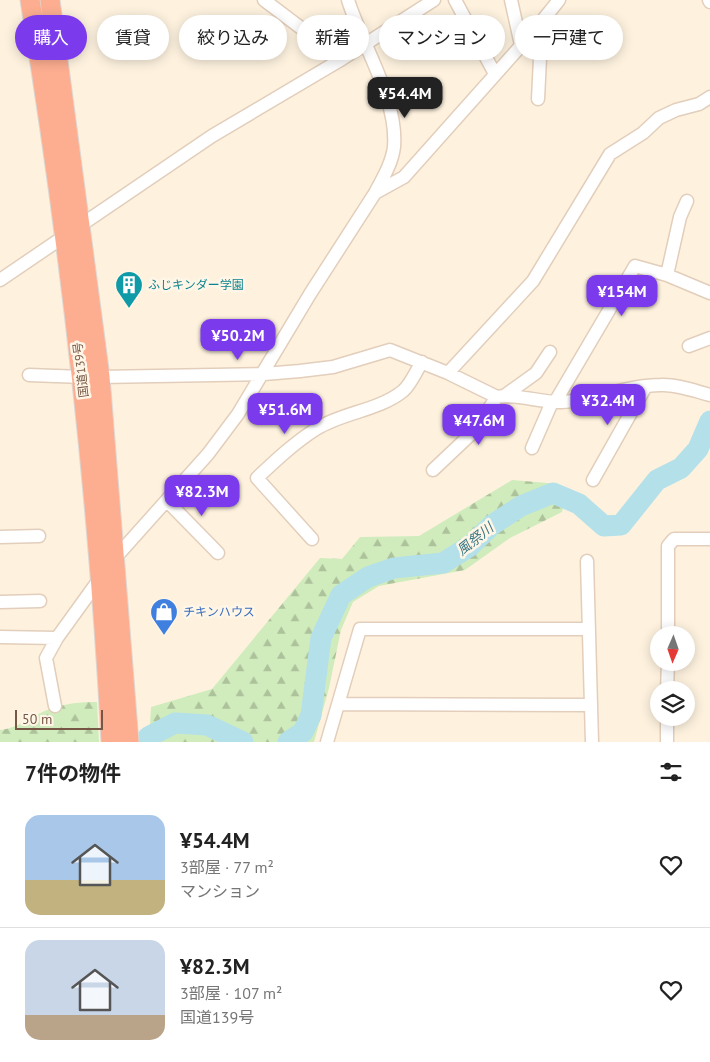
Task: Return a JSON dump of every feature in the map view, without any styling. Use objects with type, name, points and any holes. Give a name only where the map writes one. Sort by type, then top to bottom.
[{"type":"highway","name":"国道139号","points":[[30,0],[65,237],[92,377],[116,557],[129,742]]},
{"type":"highway","name":"国道139号","points":[[50,0],[80,224],[92,377],[111,742]]},
{"type":"street","points":[[264,0],[297,25]]},
{"type":"street","points":[[348,0],[354,15]]},
{"type":"street","points":[[369,41],[434,0]]},
{"type":"street","points":[[455,0],[495,74]]},
{"type":"street","points":[[512,0],[515,15]]},
{"type":"street","points":[[547,15],[559,0]]},
{"type":"street","points":[[116,557],[167,502],[238,414],[264,374],[310,294],[375,193],[390,164],[394,147],[393,128],[387,102],[369,51]]},
{"type":"street","points":[[375,193],[404,177],[515,52]]},
{"type":"street","points":[[0,280],[212,136],[340,60]]},
{"type":"street","points":[[538,99],[540,60]]},
{"type":"street","points":[[448,373],[533,281],[610,154],[643,133],[659,118],[676,110],[699,104],[710,97]]},
{"type":"street","points":[[667,275],[680,216],[687,201]]},
{"type":"street","points":[[532,448],[553,402],[635,266],[667,275],[710,294]]},
{"type":"street","points":[[689,346],[710,338]]},
{"type":"street","points":[[29,375],[92,377],[264,374],[333,367],[390,350],[448,373],[500,397],[553,402],[663,384],[710,395]]},
{"type":"street","points":[[433,470],[470,434],[500,397],[536,372],[550,352]]},
{"type":"street","points":[[312,538],[257,478],[285,452],[315,429],[337,418],[382,404],[404,390],[422,362]]},
{"type":"street","points":[[593,480],[646,386]]},
{"type":"street","points":[[167,502],[218,552]]},
{"type":"street","points":[[0,537],[39,536]]},
{"type":"street","points":[[668,626],[668,546],[674,539],[710,540]]},
{"type":"street","points":[[588,561],[592,742]]},
{"type":"street","points":[[55,706],[46,658],[57,638],[101,577]]},
{"type":"street","points":[[0,602],[40,601]]},
{"type":"street","points":[[326,742],[360,629],[589,629]]},
{"type":"street","points":[[0,637],[57,638]]},
{"type":"street","points":[[338,704],[591,705]]},
{"type":"street","points":[[667,726],[667,742]]},
{"type":"green space","points":[[512,480],[548,483],[567,491],[562,512],[510,538],[465,570],[379,586],[353,602],[341,630],[329,688],[314,742],[149,742],[151,707],[212,689],[320,558],[342,559],[360,537],[419,536]]},
{"type":"green space","points":[[97,702],[99,742],[0,742],[0,730],[14,727],[56,707],[68,704]]},
{"type":"waterway","name":"風祭川","points":[[288,742],[303,732],[311,715],[321,638],[341,595],[368,577],[394,568],[443,563],[470,546],[492,525],[521,506],[553,493],[579,504],[604,526],[621,525],[657,480],[681,468],[698,449],[710,421]]},
{"type":"waterway","name":"風祭川","points":[[148,737],[175,723],[207,725],[243,742]]},
{"type":"place","name":"ふじキンダー学園","points":[[129,309]]},
{"type":"place","name":"チキンハウス","points":[[164,636]]}]
